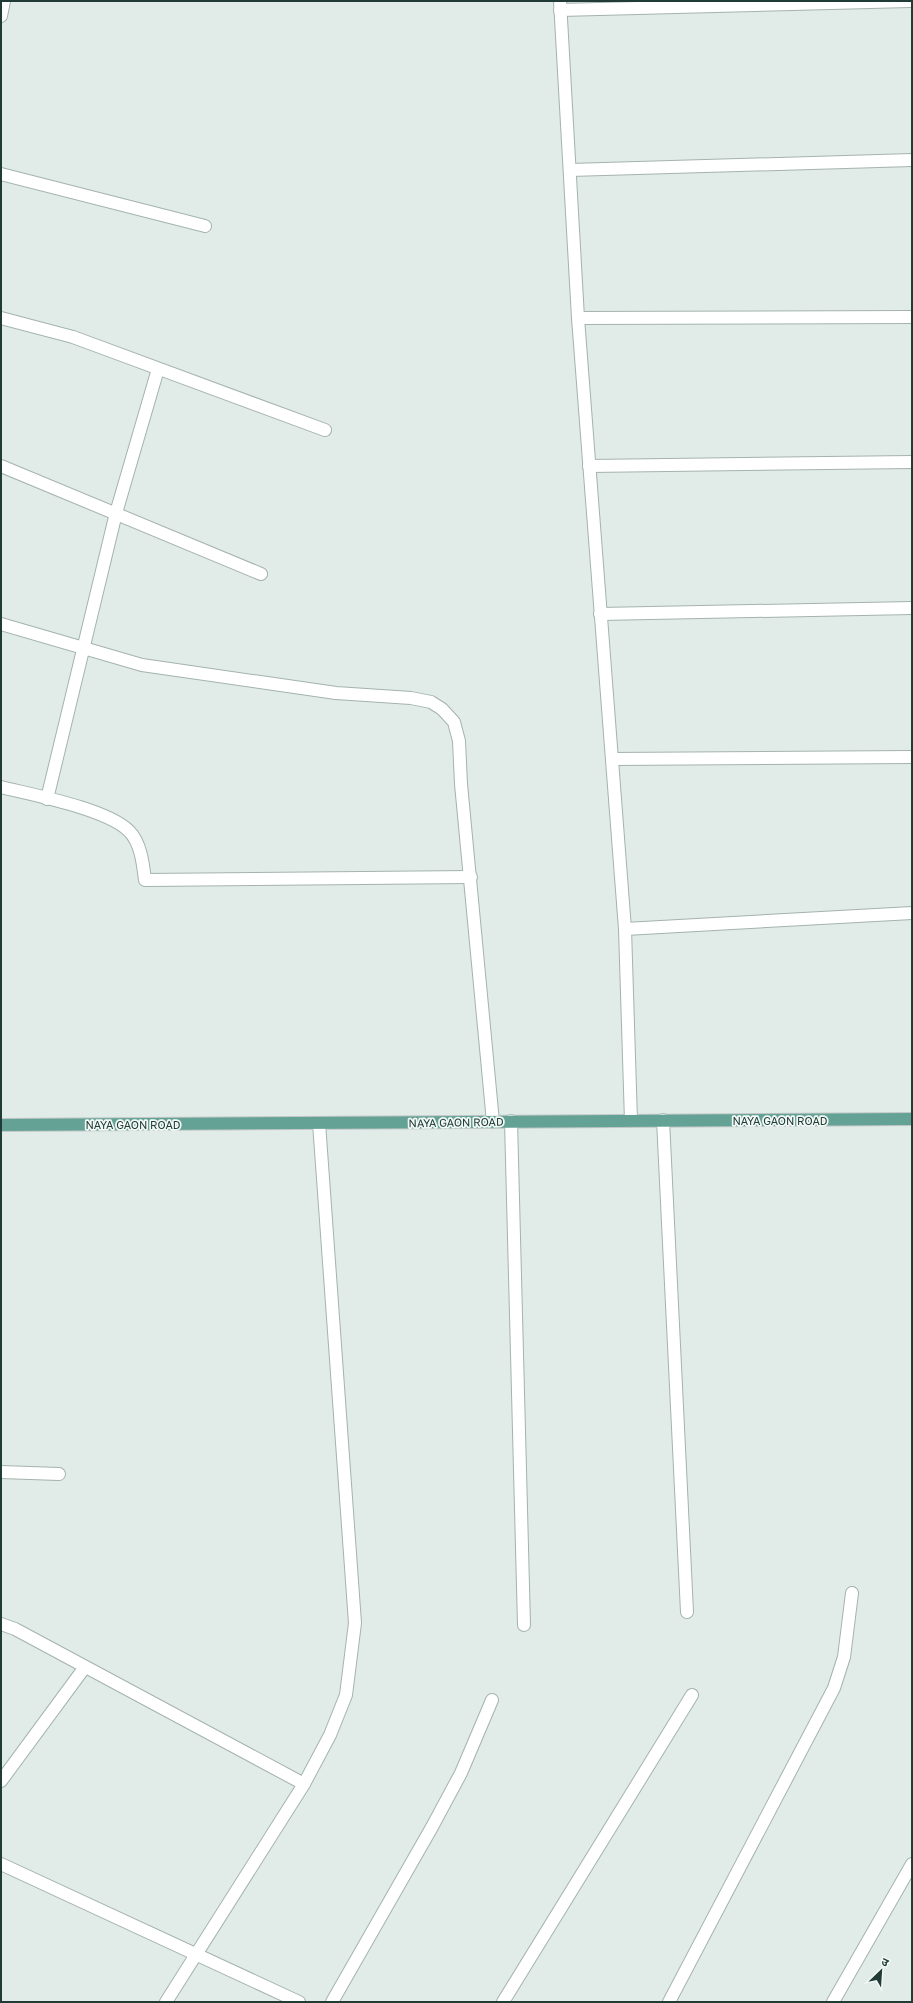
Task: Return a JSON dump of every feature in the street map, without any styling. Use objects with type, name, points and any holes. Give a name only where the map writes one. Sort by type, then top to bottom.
[{"type":"main road","name":"NAYA GAON ROAD","points":[[1,1125],[912,1119]]},
{"type":"street","points":[[1,16],[4,1]]},
{"type":"street","points":[[631,1121],[625,929],[578,318],[560,5],[910,1]]},
{"type":"street","points":[[570,170],[912,160]]},
{"type":"street","points":[[1,174],[205,226]]},
{"type":"street","points":[[578,318],[912,317]]},
{"type":"street","points":[[1,318],[73,337],[325,430]]},
{"type":"street","points":[[47,799],[116,513],[158,368]]},
{"type":"street","points":[[589,466],[912,462]]},
{"type":"street","points":[[1,466],[262,574]]},
{"type":"street","points":[[600,614],[912,608]]},
{"type":"street","points":[[1,624],[142,665],[336,693],[411,698],[431,702],[442,709],[454,722],[459,741],[493,1122]]},
{"type":"street","points":[[612,759],[912,757]]},
{"type":"street","points":[[1,787],[104,816],[117,822],[130,831],[139,848],[145,880],[471,877]]},
{"type":"street","points":[[625,929],[912,913]]},
{"type":"street","points":[[663,1120],[687,1612]]},
{"type":"street","points":[[511,1122],[524,1625]]},
{"type":"street","points":[[166,2002],[304,1784],[330,1735],[346,1695],[355,1623],[319,1123]]},
{"type":"street","points":[[1,1472],[59,1474]]},
{"type":"street","points":[[670,2002],[834,1688],[844,1657],[852,1593]]},
{"type":"street","points":[[1,1624],[15,1629],[304,1784]]},
{"type":"street","points":[[1,1781],[85,1667]]},
{"type":"street","points":[[503,2002],[692,1695]]},
{"type":"street","points":[[332,2002],[440,1814],[461,1773],[492,1700]]},
{"type":"street","points":[[1,1864],[299,2002]]},
{"type":"street","points":[[833,2002],[912,1864]]}]
